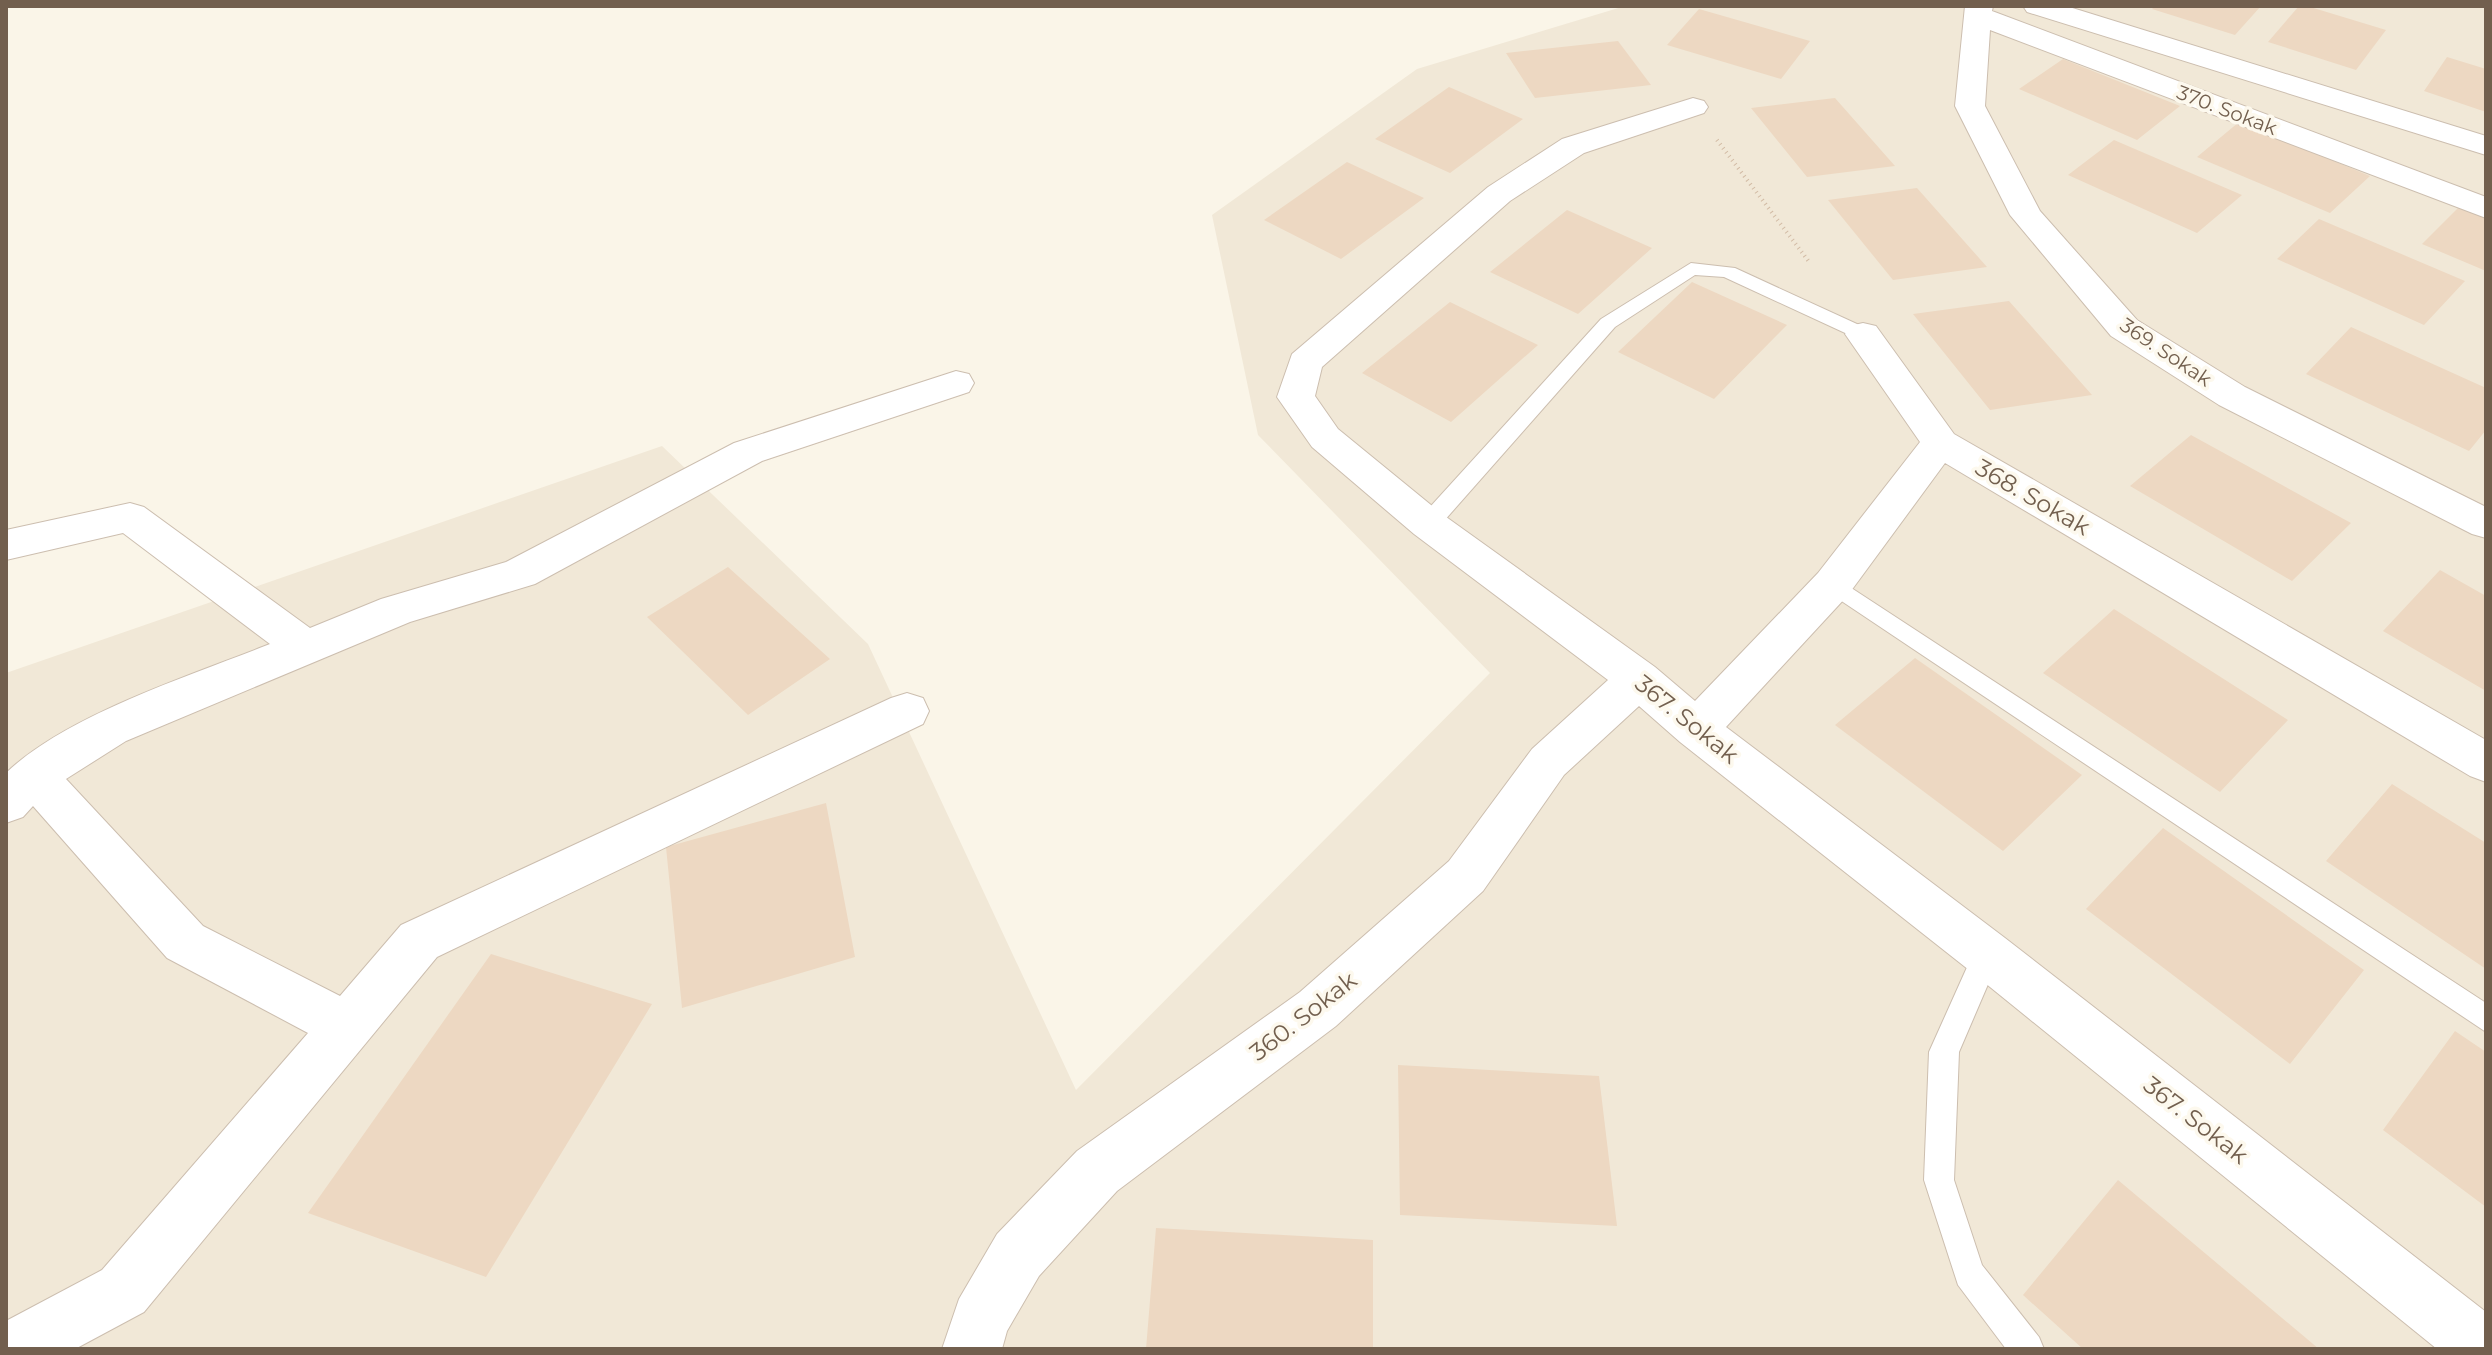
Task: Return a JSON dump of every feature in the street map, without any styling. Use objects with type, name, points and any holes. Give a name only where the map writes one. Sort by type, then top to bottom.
[{"type":"street","points":[[2037,6],[2486,146]]},
{"type":"street","name":"370. Sokak","points":[[1978,10],[2486,208]]},
{"type":"street","name":"369. Sokak","points":[[1978,10],[1970,106],[2026,215],[2124,328],[2232,396],[2486,524]]},
{"type":"street","name":"367. Sokak","points":[[1693,107],[1573,146],[1499,194],[1305,362],[1296,397],[1325,438],[1428,524],[1639,679],[1696,729],[1987,954],[2485,1349]]},
{"type":"street","name":"368. Sokak","points":[[1863,334],[1940,443],[2486,763]]},
{"type":"street","points":[[346,1026],[185,942],[20,789],[110,728],[396,610],[520,573],[748,452],[956,383]]},
{"type":"street","points":[[1696,729],[1833,584],[1940,443]]},
{"type":"street","points":[[6,545],[130,517],[305,647]]},
{"type":"street","name":"360. Sokak","points":[[972,1349],[980,1320],[1018,1255],[1097,1171],[1318,1009],[1466,876],[1548,762],[1639,679]]},
{"type":"street","points":[[14,1349],[123,1291],[419,941],[907,711]]},
{"type":"lane","points":[[1428,524],[1608,323],[1691,269],[1728,272],[1863,334]]},
{"type":"lane","points":[[1833,584],[2486,1019]]},
{"type":"lane","points":[[1987,954],[1944,1052],[1939,1180],[1969,1274],[2027,1349]]},
{"type":"path","points":[[1693,107],[1863,334]]},
{"type":"shaded area","points":[[1625,6],[2486,6],[2486,1349],[6,1349],[6,673],[662,446],[868,644],[1076,1090],[1490,673],[1258,435],[1212,215],[1417,69]]},
{"type":"building","points":[[2155,6],[2261,6],[2235,35],[2152,9]]},
{"type":"building","points":[[2299,6],[2386,30],[2356,70],[2268,42]]},
{"type":"building","points":[[1699,9],[1810,41],[1781,79],[1667,45]]},
{"type":"building","points":[[1618,41],[1651,85],[1535,98],[1506,53]]},
{"type":"building","points":[[2447,57],[2486,69],[2486,112],[2424,91]]},
{"type":"building","points":[[2063,59],[2180,106],[2137,140],[2019,89]]},
{"type":"building","points":[[1449,87],[1523,119],[1450,173],[1375,139]]},
{"type":"building","points":[[1835,98],[1895,166],[1807,177],[1751,108]]},
{"type":"building","points":[[2239,122],[2370,176],[2330,213],[2197,157]]},
{"type":"building","points":[[2114,140],[2242,195],[2197,233],[2068,175]]},
{"type":"building","points":[[1347,162],[1424,198],[1341,259],[1264,220]]},
{"type":"building","points":[[1917,188],[1987,267],[1893,280],[1828,200]]},
{"type":"building","points":[[2461,205],[2486,215],[2486,271],[2422,244]]},
{"type":"building","points":[[1567,210],[1652,248],[1578,314],[1490,272]]},
{"type":"building","points":[[2319,219],[2465,281],[2424,325],[2277,259]]},
{"type":"building","points":[[1692,282],[1787,325],[1714,399],[1618,352]]},
{"type":"building","points":[[2009,301],[2092,395],[1990,410],[1913,314]]},
{"type":"building","points":[[1450,302],[1538,345],[1451,422],[1362,373]]},
{"type":"building","points":[[2351,327],[2486,388],[2486,430],[2469,451],[2306,374]]},
{"type":"building","points":[[2191,435],[2351,523],[2292,581],[2130,486]]},
{"type":"building","points":[[728,567],[830,659],[748,715],[647,617]]},
{"type":"building","points":[[2440,570],[2486,596],[2486,691],[2383,631]]},
{"type":"building","points":[[2114,609],[2288,720],[2220,792],[2043,673]]},
{"type":"building","points":[[1915,658],[2082,775],[2003,851],[1835,725]]},
{"type":"building","points":[[2392,784],[2486,843],[2486,969],[2326,861]]},
{"type":"building","points":[[826,803],[855,957],[682,1008],[666,847]]},
{"type":"building","points":[[2163,828],[2364,970],[2290,1064],[2086,909]]},
{"type":"building","points":[[491,954],[652,1004],[486,1277],[308,1213]]},
{"type":"building","points":[[2455,1031],[2486,1052],[2486,1207],[2383,1130]]},
{"type":"building","points":[[1398,1065],[1599,1076],[1617,1226],[1400,1215]]},
{"type":"building","points":[[2118,1180],[2319,1349],[2083,1349],[2023,1295]]},
{"type":"building","points":[[1156,1228],[1373,1240],[1373,1349],[1146,1349]]}]
